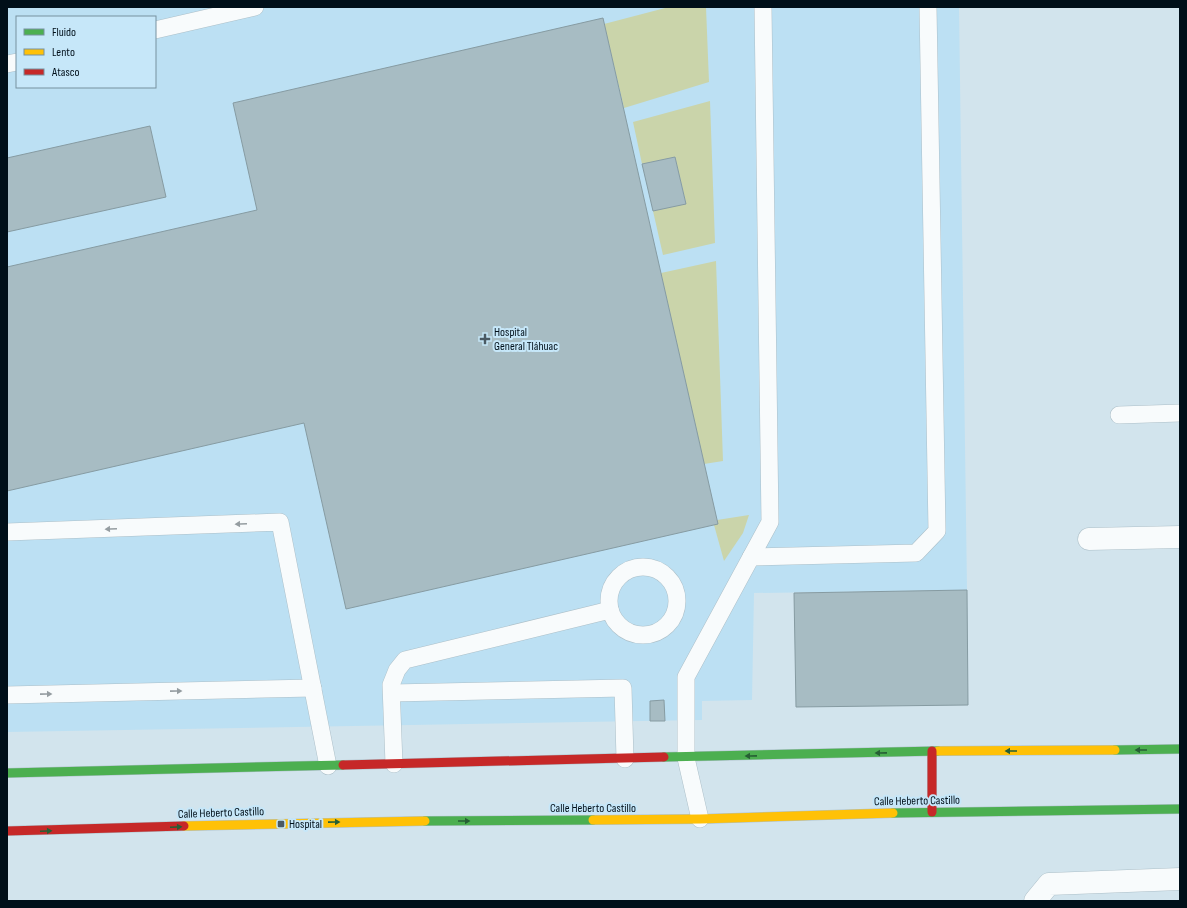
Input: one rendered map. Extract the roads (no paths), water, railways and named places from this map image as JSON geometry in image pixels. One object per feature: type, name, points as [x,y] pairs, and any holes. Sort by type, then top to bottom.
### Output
[{"type":"main road","points":[[7,772],[686,758],[932,751],[1180,749]]},
{"type":"main road","points":[[932,751],[932,812]]},
{"type":"main road","name":"Calle Heberto Castillo","points":[[7,832],[350,822],[700,819],[932,812],[1180,809]]},
{"type":"street","points":[[1089,539],[1180,537]]},
{"type":"street","points":[[1035,901],[1049,884],[1180,879]]},
{"type":"lane","points":[[156,30],[255,7]]},
{"type":"lane","points":[[700,819],[686,758],[686,677],[770,522],[763,7]]},
{"type":"lane","points":[[751,557],[916,553],[937,532],[928,7]]},
{"type":"lane","points":[[1120,415],[1180,414]]},
{"type":"lane","points":[[7,532],[280,522],[328,766]]},
{"type":"lane","points":[[643,566],[654,568],[672,583],[676,593],[677,603],[671,619],[660,630],[650,634],[628,632],[619,626],[610,610],[609,594],[614,583],[621,574],[632,568],[643,566]]},
{"type":"lane","points":[[394,764],[391,685],[397,670],[405,660],[610,610]]},
{"type":"lane","points":[[7,695],[313,688]]},
{"type":"lane","points":[[392,693],[623,688],[625,759]]},
{"type":"place","name":"Hospital General Tláhuac","points":[[485,339]]},
{"type":"place","name":"Hospital","points":[[281,824]]}]
